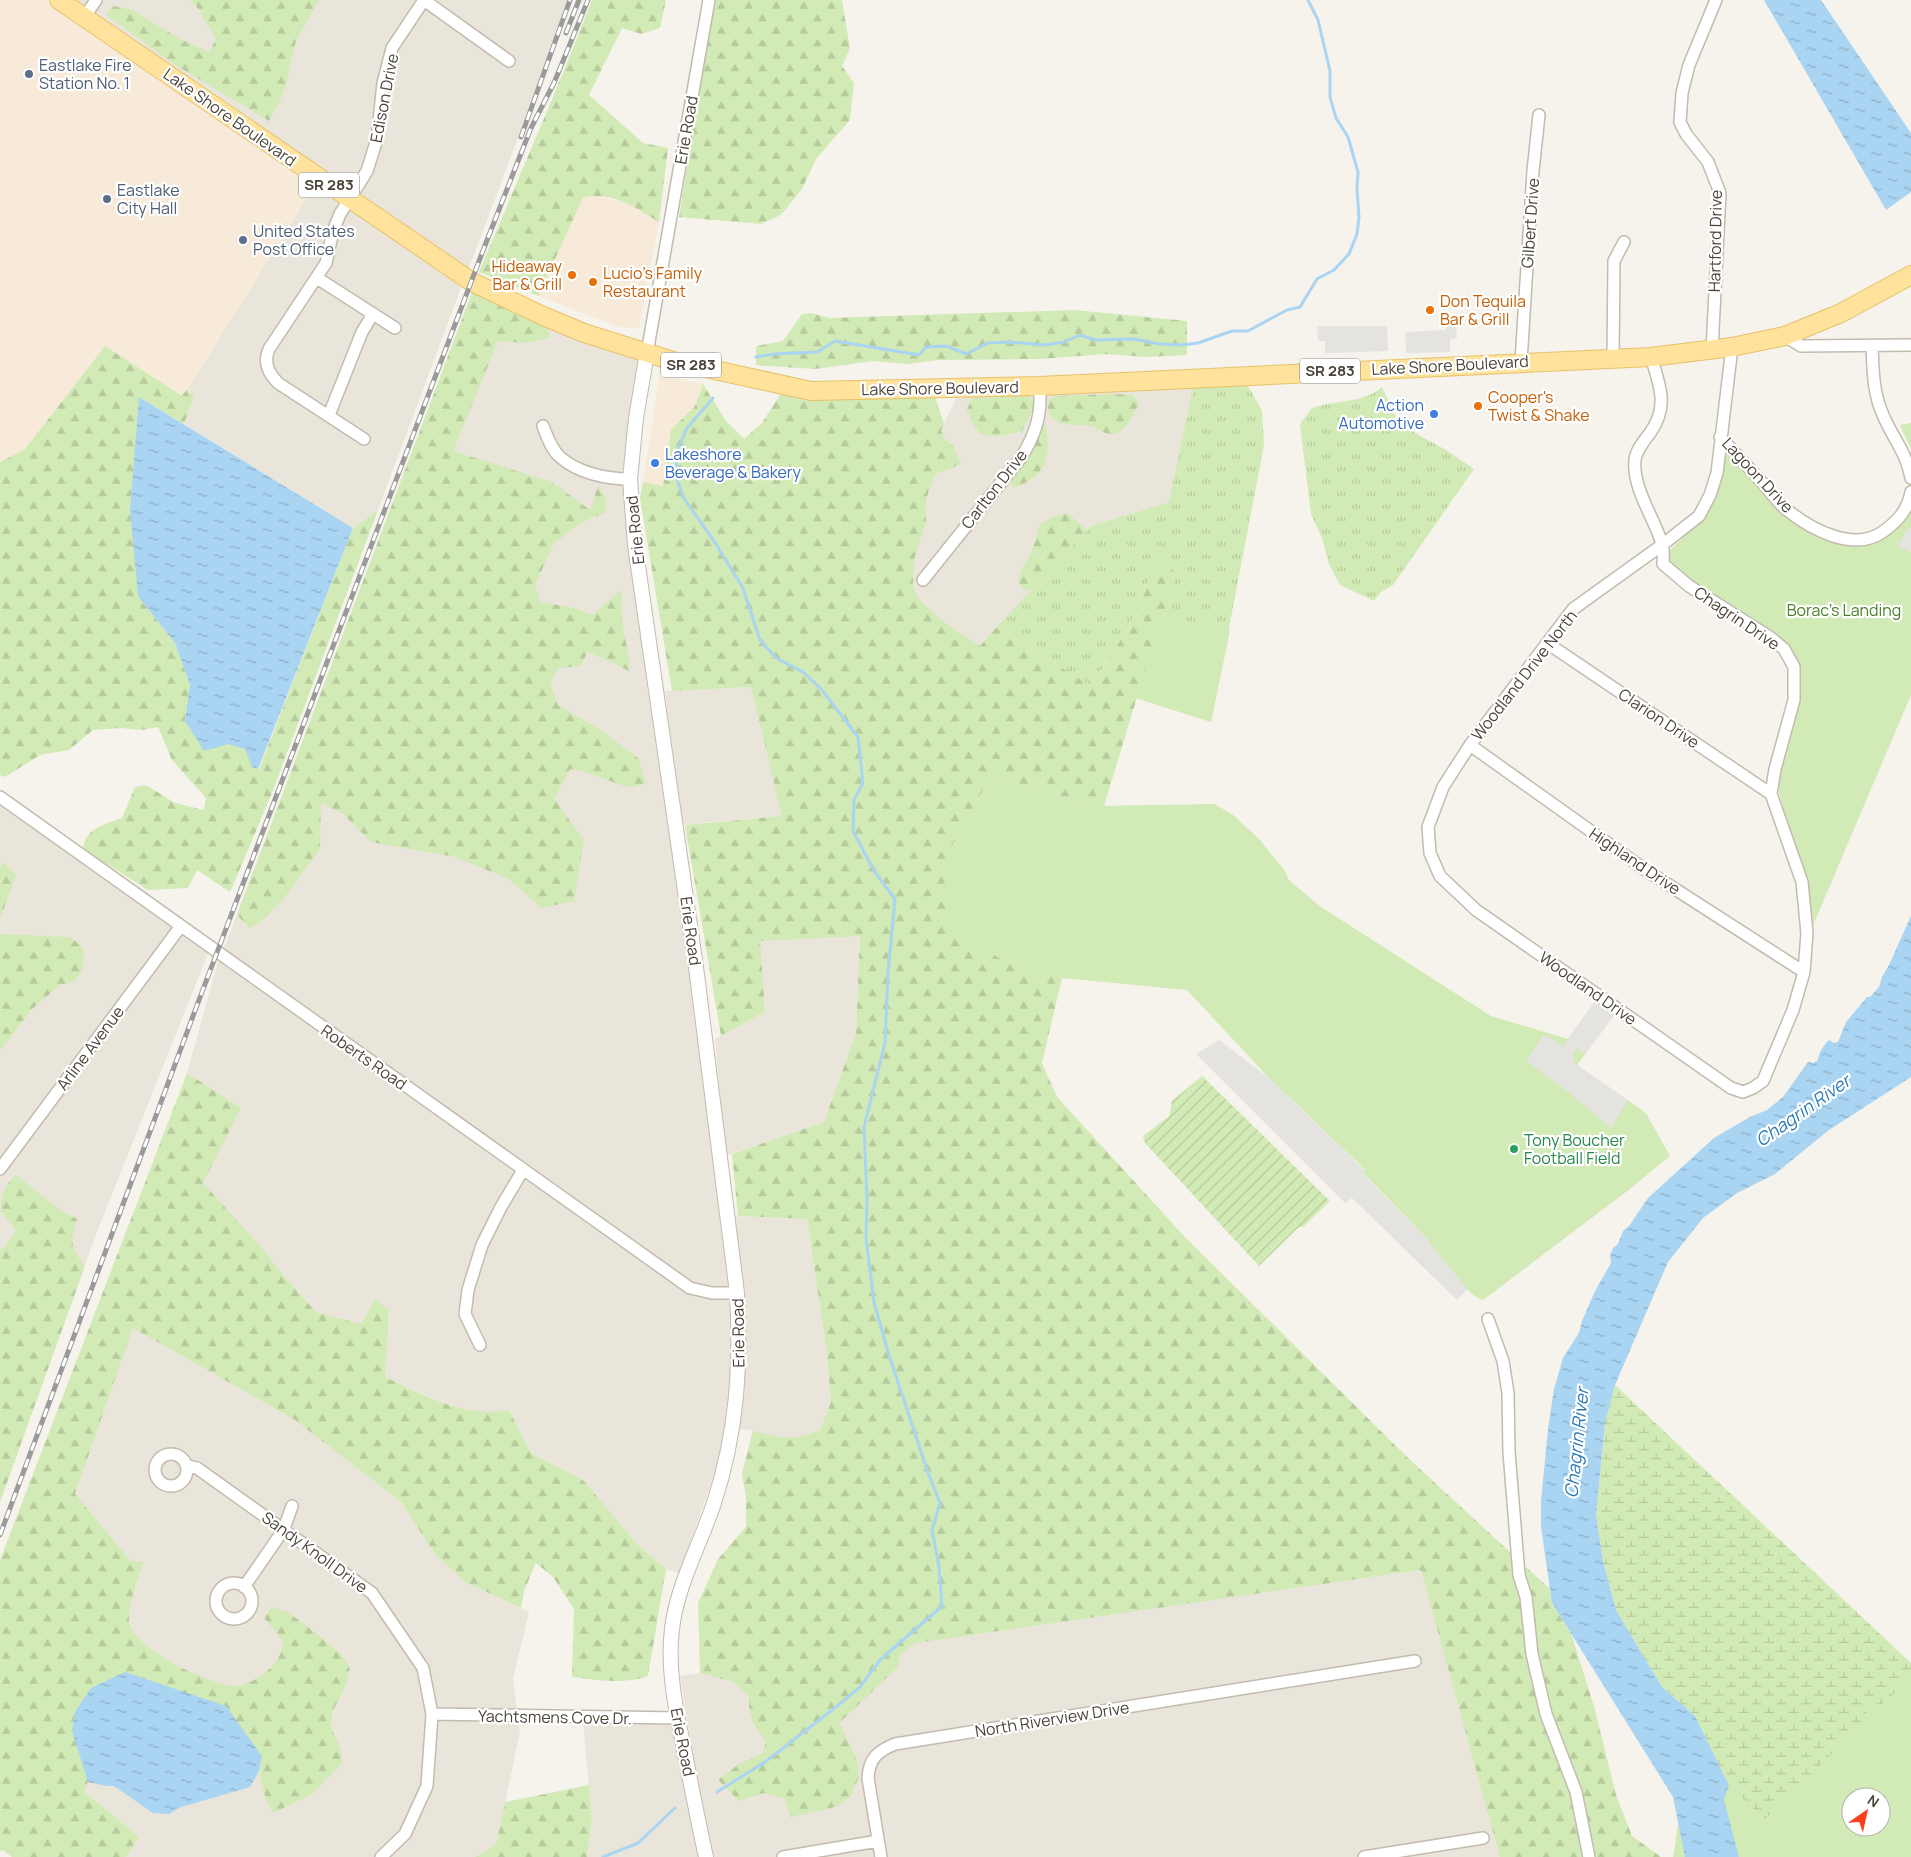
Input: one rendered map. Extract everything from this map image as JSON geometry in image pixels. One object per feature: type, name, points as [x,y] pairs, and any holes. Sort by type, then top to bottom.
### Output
[{"type":"main road","name":"Lake Shore Boulevard","points":[[58,0],[472,282],[584,333],[673,361],[811,391],[1039,386],[1651,357],[1732,347],[1785,336],[1841,312],[1911,275]]},
{"type":"street","points":[[84,18],[96,0]]},
{"type":"street","points":[[424,0],[509,61]]},
{"type":"street","name":"Edison Drive","points":[[329,415],[278,383],[271,376],[265,362],[266,355],[326,263],[333,231],[349,199],[367,171],[377,139],[383,82],[392,48],[424,0]]},
{"type":"street","name":"Erie Road","points":[[706,1857],[670,1673],[672,1628],[683,1583],[713,1504],[729,1452],[738,1384],[740,1338],[738,1294],[696,967],[634,545],[630,479],[636,418],[709,0]]},
{"type":"street","name":"Hartford Drive","points":[[1712,350],[1720,194],[1708,162],[1686,134],[1680,122],[1682,93],[1690,65],[1716,0]]},
{"type":"street","name":"Gilbert Drive","points":[[1521,362],[1533,171],[1540,115]]},
{"type":"street","points":[[1613,358],[1614,261],[1624,242]]},
{"type":"street","points":[[317,278],[395,328]]},
{"type":"street","points":[[364,439],[329,415],[362,332],[373,314]]},
{"type":"street","points":[[1785,336],[1801,346],[1911,345]]},
{"type":"street","points":[[1872,346],[1874,391],[1883,416],[1899,442],[1908,463],[1911,478]]},
{"type":"street","name":"Lagoon Drive","points":[[1732,347],[1720,437],[1786,509],[1826,534],[1848,540],[1865,539],[1880,534],[1896,522],[1908,504],[1911,492]]},
{"type":"street","points":[[1651,357],[1662,405],[1658,421],[1640,447],[1635,460],[1637,479],[1647,510],[1662,545]]},
{"type":"street","name":"Carlton Drive","points":[[923,580],[1020,459],[1031,442],[1038,417],[1039,386]]},
{"type":"street","points":[[543,426],[548,440],[558,456],[575,467],[614,479],[630,479]]},
{"type":"street","name":"Woodland Drive North","points":[[1440,876],[1430,853],[1428,827],[1443,787],[1470,745],[1573,609],[1699,516],[1710,495],[1718,473],[1720,437]]},
{"type":"street","name":"Chagrin Drive","points":[[1662,545],[1663,564],[1689,586],[1771,638],[1784,649],[1794,666],[1794,700],[1775,768],[1771,794]]},
{"type":"street","name":"Clarion Drive","points":[[1547,643],[1771,794]]},
{"type":"street","name":"Highland Drive","points":[[1470,745],[1644,869],[1804,972]]},
{"type":"street","points":[[1771,794],[1802,882],[1807,933],[1804,972]]},
{"type":"street","name":"Roberts Road","points":[[0,797],[690,1288],[712,1293],[738,1294]]},
{"type":"street","name":"Woodland Drive","points":[[1440,876],[1476,910],[1731,1088],[1743,1092],[1764,1081],[1792,1010],[1804,972]]},
{"type":"street","name":"Arline Avenue","points":[[0,1169],[180,926]]},
{"type":"street","points":[[480,1345],[466,1314],[468,1290],[482,1245],[501,1207],[523,1170]]},
{"type":"street","points":[[1488,1319],[1503,1361],[1508,1393],[1509,1452],[1519,1575],[1526,1597],[1532,1654],[1546,1714],[1576,1792],[1589,1857]]},
{"type":"street","name":"Sandy Knoll Drive","points":[[188,1466],[197,1468],[372,1593],[422,1668],[432,1714],[427,1786],[405,1834],[382,1857]]},
{"type":"street","points":[[244,1587],[284,1529],[292,1506]]},
{"type":"street","name":"North Riverview Drive","points":[[881,1857],[868,1778],[869,1767],[874,1757],[882,1749],[895,1744],[1415,1662]]},
{"type":"street","name":"Yachtsmens Cove Dr.","points":[[432,1714],[678,1718]]},
{"type":"street","points":[[1364,1857],[1483,1838]]},
{"type":"street","points":[[783,1857],[878,1841]]},
{"type":"shaded area","points":[[0,0],[46,0],[315,185],[183,397],[105,346],[25,449],[0,462]]},
{"type":"shaded area","points":[[72,0],[570,0],[467,273]]},
{"type":"shaded area","points":[[315,185],[462,285],[378,510],[353,528],[184,424],[194,397],[187,389]]},
{"type":"shaded area","points":[[596,195],[630,204],[659,222],[639,328],[620,327],[538,296],[583,198]]},
{"type":"shaded area","points":[[473,290],[642,357],[625,473],[732,1289],[715,1289],[692,1284],[223,951]]},
{"type":"shaded area","points":[[1446,320],[1456,320],[1457,338],[1450,339],[1450,352],[1406,353],[1405,332],[1446,330]]},
{"type":"shaded area","points":[[1317,326],[1387,326],[1388,351],[1325,353],[1325,341],[1318,341]]},
{"type":"shaded area","points":[[660,374],[703,384],[695,406],[671,431],[663,486],[643,482]]},
{"type":"shaded area","points":[[1193,387],[1169,502],[1091,526],[963,665],[868,576],[958,395]]},
{"type":"shaded area","points":[[1911,527],[1911,552],[1898,546],[1907,530]]},
{"type":"shaded area","points":[[752,687],[782,816],[679,825],[665,691]]},
{"type":"shaded area","points":[[0,802],[209,951],[95,1237],[0,1502]]},
{"type":"shaded area","points":[[860,935],[856,1033],[824,1122],[725,1156],[715,1039],[765,1012],[759,941]]},
{"type":"shaded area","points":[[219,958],[688,1289],[735,1297],[737,1344],[728,1419],[720,1459],[679,1573],[666,1569],[638,1545],[583,1480],[531,1453],[509,1410],[496,1413],[466,1411],[445,1404],[385,1377],[389,1310],[375,1299],[361,1324],[316,1312],[283,1275],[264,1250],[203,1183],[241,1108],[187,1073]]},
{"type":"shaded area","points":[[1596,1000],[1615,1014],[1585,1054],[1577,1048],[1573,1054],[1575,1064],[1628,1100],[1611,1128],[1566,1090],[1526,1061],[1544,1034],[1563,1046]]},
{"type":"shaded area","points":[[1219,1040],[1269,1078],[1364,1170],[1363,1174],[1424,1236],[1467,1289],[1457,1300],[1352,1198],[1345,1203],[1196,1054]]},
{"type":"shaded area","points":[[731,1216],[807,1219],[826,1346],[831,1402],[820,1431],[807,1436],[771,1437],[753,1430],[739,1429],[744,1381],[742,1292]]},
{"type":"shaded area","points":[[133,1328],[295,1420],[401,1502],[435,1554],[465,1582],[529,1612],[513,1679],[520,1733],[493,1857],[126,1857],[139,1837],[42,1755],[131,1561],[75,1494]]},
{"type":"shaded area","points":[[1422,1570],[1500,1857],[710,1857],[680,1676]]},
{"type":"shaded area","points":[[583,1723],[673,1723],[703,1857],[587,1857],[592,1819]]},
{"type":"green space","points":[[190,0],[319,0],[296,41],[280,101],[269,121],[177,66],[107,16],[113,6],[132,10],[180,39],[209,52],[216,39],[197,7]]},
{"type":"green space","points":[[592,0],[666,0],[660,28],[641,34],[622,28],[589,95],[643,143],[668,148],[659,222],[632,206],[613,198],[593,196],[583,198],[538,296],[479,272]]},
{"type":"green space","points":[[714,0],[842,0],[850,48],[842,66],[854,83],[850,120],[816,159],[802,189],[781,215],[761,224],[679,217]]},
{"type":"green space","points":[[473,290],[544,323],[551,337],[529,343],[498,341],[453,451],[552,482],[590,510],[598,486],[606,497],[606,512],[584,521],[554,543],[535,585],[540,602],[575,608],[592,615],[621,590],[622,623],[629,657],[629,671],[588,652],[580,666],[559,668],[550,682],[558,705],[599,729],[638,758],[646,783],[630,788],[582,771],[570,769],[554,799],[584,840],[574,901],[541,908],[509,879],[455,857],[371,842],[343,814],[321,803],[320,849],[282,901],[259,923],[250,928],[237,915]]},
{"type":"green space","points":[[1074,310],[1187,321],[1187,355],[1147,357],[1105,354],[1041,359],[939,360],[907,364],[873,361],[815,369],[756,365],[756,346],[783,341],[802,314],[811,313],[829,318]]},
{"type":"green space","points":[[105,346],[182,396],[187,389],[194,397],[184,424],[139,397],[138,596],[175,643],[190,685],[185,721],[228,744],[246,749],[252,767],[259,769],[353,528],[378,510],[272,793],[230,892],[197,870],[188,888],[148,890],[83,849],[88,836],[97,828],[122,818],[135,787],[146,785],[175,803],[204,810],[206,798],[172,760],[158,727],[141,730],[121,728],[93,730],[69,750],[40,755],[5,777],[0,775],[0,462],[25,449]]},
{"type":"green space","points":[[703,384],[726,421],[744,439],[762,423],[780,395],[861,398],[910,394],[935,397],[944,424],[941,430],[944,438],[953,446],[961,464],[935,474],[926,499],[926,522],[914,560],[913,584],[917,597],[941,620],[980,646],[997,627],[1091,686],[1129,627],[1145,587],[1161,558],[1176,573],[1166,616],[1162,615],[1104,806],[1095,806],[991,776],[942,864],[1045,973],[1062,978],[1042,1063],[1057,1097],[1184,1236],[1407,1457],[1550,1589],[1552,1603],[1572,1636],[1595,1710],[1616,1795],[1632,1836],[1661,1857],[1500,1857],[1421,1570],[915,1643],[901,1654],[897,1668],[839,1723],[857,1760],[859,1777],[851,1795],[839,1806],[791,1817],[785,1799],[764,1793],[739,1801],[718,1780],[739,1764],[763,1753],[766,1741],[753,1721],[749,1697],[734,1682],[700,1673],[698,1603],[718,1559],[746,1527],[746,1497],[742,1474],[753,1430],[786,1438],[811,1434],[820,1430],[831,1402],[826,1346],[807,1219],[738,1216],[732,1154],[824,1122],[856,1033],[860,936],[760,941],[765,1012],[721,1036],[685,825],[782,816],[751,687],[672,691],[640,498],[643,482],[663,486],[671,430],[695,406]]},
{"type":"green space","points":[[1224,384],[1248,386],[1262,411],[1264,445],[1211,722],[1136,698],[1166,615],[1176,573],[1161,559],[1145,587],[1129,627],[1091,686],[997,627],[1091,526],[1169,502],[1193,387]]},
{"type":"green space","points":[[1382,387],[1399,424],[1446,450],[1474,469],[1393,585],[1381,592],[1374,601],[1340,585],[1329,564],[1322,538],[1311,514],[1300,424],[1312,408],[1358,399],[1374,393]]},
{"type":"green space","points":[[1133,395],[1139,404],[1126,427],[1114,434],[1090,426],[1060,423],[1050,416],[1048,409],[1048,400],[1056,396]]},
{"type":"green space","points":[[1029,396],[1035,404],[1022,431],[1011,434],[996,436],[980,434],[972,422],[967,409],[972,398]]},
{"type":"green space","points":[[1040,421],[1045,423],[1047,435],[1048,446],[1044,464],[1033,478],[1013,488],[1011,480],[1015,466],[1020,458],[1032,449],[1037,442]]},
{"type":"green space","points":[[1911,423],[1911,449],[1900,425]]},
{"type":"green space","name":"Borac's Landing","points":[[1727,455],[1734,456],[1796,522],[1869,541],[1886,537],[1903,523],[1911,508],[1911,695],[1812,928],[1779,793],[1780,767],[1800,686],[1798,666],[1793,652],[1778,638],[1684,575],[1670,563],[1668,552],[1705,516],[1723,459]]},
{"type":"green space","points":[[1067,513],[1087,530],[1032,590],[1024,590],[1018,581],[1021,571],[1032,551],[1040,524],[1055,516]]},
{"type":"green space","points":[[1162,615],[1230,631],[1211,722],[1136,698]]},
{"type":"green space","points":[[991,776],[1095,806],[1214,804],[1232,814],[1260,840],[1285,871],[1289,880],[1318,905],[1491,1016],[1568,1039],[1596,1000],[1615,1014],[1577,1065],[1646,1113],[1670,1156],[1626,1192],[1483,1300],[1475,1296],[1459,1281],[1423,1235],[1363,1173],[1364,1169],[1269,1078],[1187,990],[1062,978],[1049,974],[1036,980],[952,930],[942,864]]},
{"type":"green space","points":[[4,862],[16,875],[0,919],[0,867]]},
{"type":"green space","points":[[0,934],[69,937],[84,950],[83,968],[75,981],[60,985],[31,1010],[0,1051]]},
{"type":"green space","points":[[187,1073],[241,1108],[203,1183],[264,1250],[283,1275],[316,1312],[361,1324],[375,1299],[389,1310],[385,1377],[445,1404],[476,1411],[509,1410],[531,1453],[583,1480],[638,1545],[666,1569],[648,1676],[620,1681],[572,1677],[574,1609],[553,1577],[536,1563],[524,1591],[521,1608],[465,1582],[435,1554],[401,1502],[295,1420],[133,1328],[75,1494],[131,1561],[144,1562],[130,1607],[129,1621],[133,1632],[143,1643],[174,1664],[209,1680],[236,1686],[243,1685],[260,1676],[275,1663],[282,1647],[281,1639],[264,1618],[271,1607],[288,1612],[342,1655],[350,1669],[346,1685],[332,1712],[331,1727],[340,1747],[342,1763],[312,1794],[273,1813],[262,1785],[260,1771],[262,1756],[82,1760],[88,1782],[84,1791],[139,1837],[126,1857],[12,1857],[0,1850],[0,1560]]},
{"type":"green space","points":[[1202,1076],[1330,1201],[1303,1227],[1299,1227],[1259,1266],[1145,1143],[1143,1136],[1169,1116],[1172,1101]]},
{"type":"green space","points":[[16,1175],[60,1210],[77,1219],[73,1234],[73,1244],[76,1254],[85,1266],[0,1502],[0,1252],[16,1231],[2,1213],[1,1205],[4,1190]]},
{"type":"green space","points":[[1615,1385],[1911,1663],[1911,1857],[1764,1820],[1729,1785],[1695,1716],[1662,1687],[1616,1610],[1603,1561],[1596,1515],[1605,1423]]},
{"type":"green space","points":[[1911,1677],[1911,1857],[1673,1857],[1691,1745],[1764,1820],[1867,1719],[1865,1696],[1880,1707]]},
{"type":"green space","points":[[589,1785],[592,1819],[587,1857],[476,1857],[496,1844],[505,1802]]},
{"type":"water","points":[[1764,0],[1821,0],[1911,133],[1911,192],[1886,210]]},
{"type":"water","points":[[139,397],[353,528],[258,769],[252,767],[245,749],[228,744],[204,751],[185,721],[190,685],[175,643],[138,596],[130,510]]},
{"type":"water","name":"Chagrin River","points":[[1911,916],[1911,1077],[1829,1130],[1775,1174],[1737,1193],[1703,1218],[1668,1262],[1615,1385],[1605,1423],[1596,1515],[1603,1561],[1616,1610],[1662,1687],[1695,1716],[1729,1785],[1724,1800],[1739,1857],[1685,1857],[1673,1797],[1552,1603],[1541,1527],[1541,1501],[1554,1389],[1563,1358],[1579,1333],[1595,1291],[1611,1263],[1610,1255],[1613,1248],[1618,1244],[1623,1231],[1629,1226],[1648,1198],[1714,1138],[1750,1117],[1767,1110],[1783,1097],[1808,1062],[1813,1063],[1818,1060],[1820,1052],[1827,1041],[1838,1042],[1846,1022],[1867,997],[1870,997],[1879,987]]},
{"type":"water","points":[[125,1672],[226,1706],[262,1756],[259,1771],[250,1787],[181,1807],[169,1814],[153,1813],[114,1786],[88,1782],[72,1731],[75,1712],[91,1688]]},
{"type":"waterway","points":[[756,357],[817,352],[835,341],[919,355],[926,347],[946,346],[966,354],[988,343],[1010,342],[1045,345],[1064,342],[1080,335],[1095,340],[1134,339],[1159,344],[1182,345],[1198,343],[1232,331],[1248,331],[1287,310],[1300,307],[1317,279],[1334,270],[1349,254],[1357,234],[1359,218],[1358,172],[1348,137],[1336,118],[1330,97],[1330,71],[1318,20],[1308,0]]},
{"type":"waterway","points":[[713,398],[687,428],[677,451],[676,476],[683,497],[714,541],[743,588],[760,640],[776,658],[803,672],[822,690],[858,737],[863,783],[854,800],[853,831],[874,871],[895,899],[888,973],[885,1043],[864,1127],[867,1199],[866,1239],[874,1302],[888,1352],[927,1470],[940,1503],[932,1530],[939,1567],[942,1606],[880,1660],[860,1687],[836,1707],[765,1762],[717,1792]]},
{"type":"waterway","points":[[603,1857],[638,1843],[675,1808]]},
{"type":"railway","points":[[521,137],[570,0]]},
{"type":"railway","points":[[566,33],[579,0]]},
{"type":"railway","points":[[0,1535],[199,1000],[484,248],[531,128],[554,83],[588,0]]},
{"type":"place","name":"Eastlake Fire Station No. 1","points":[[29,74]]},
{"type":"place","name":"Eastlake City Hall","points":[[107,199]]},
{"type":"place","name":"United States Post Office","points":[[243,240]]},
{"type":"place","name":"Hideaway Bar & Grill","points":[[572,275]]},
{"type":"place","name":"Lucio's Family Restaurant","points":[[593,282]]},
{"type":"place","name":"Don Tequila Bar & Grill","points":[[1430,310]]},
{"type":"place","name":"Cooper's Twist & Shake","points":[[1478,406]]},
{"type":"place","name":"Action Automotive","points":[[1434,414]]},
{"type":"place","name":"Lakeshore Beverage & Bakery","points":[[655,463]]},
{"type":"place","name":"Tony Boucher Football Field","points":[[1514,1149]]}]
